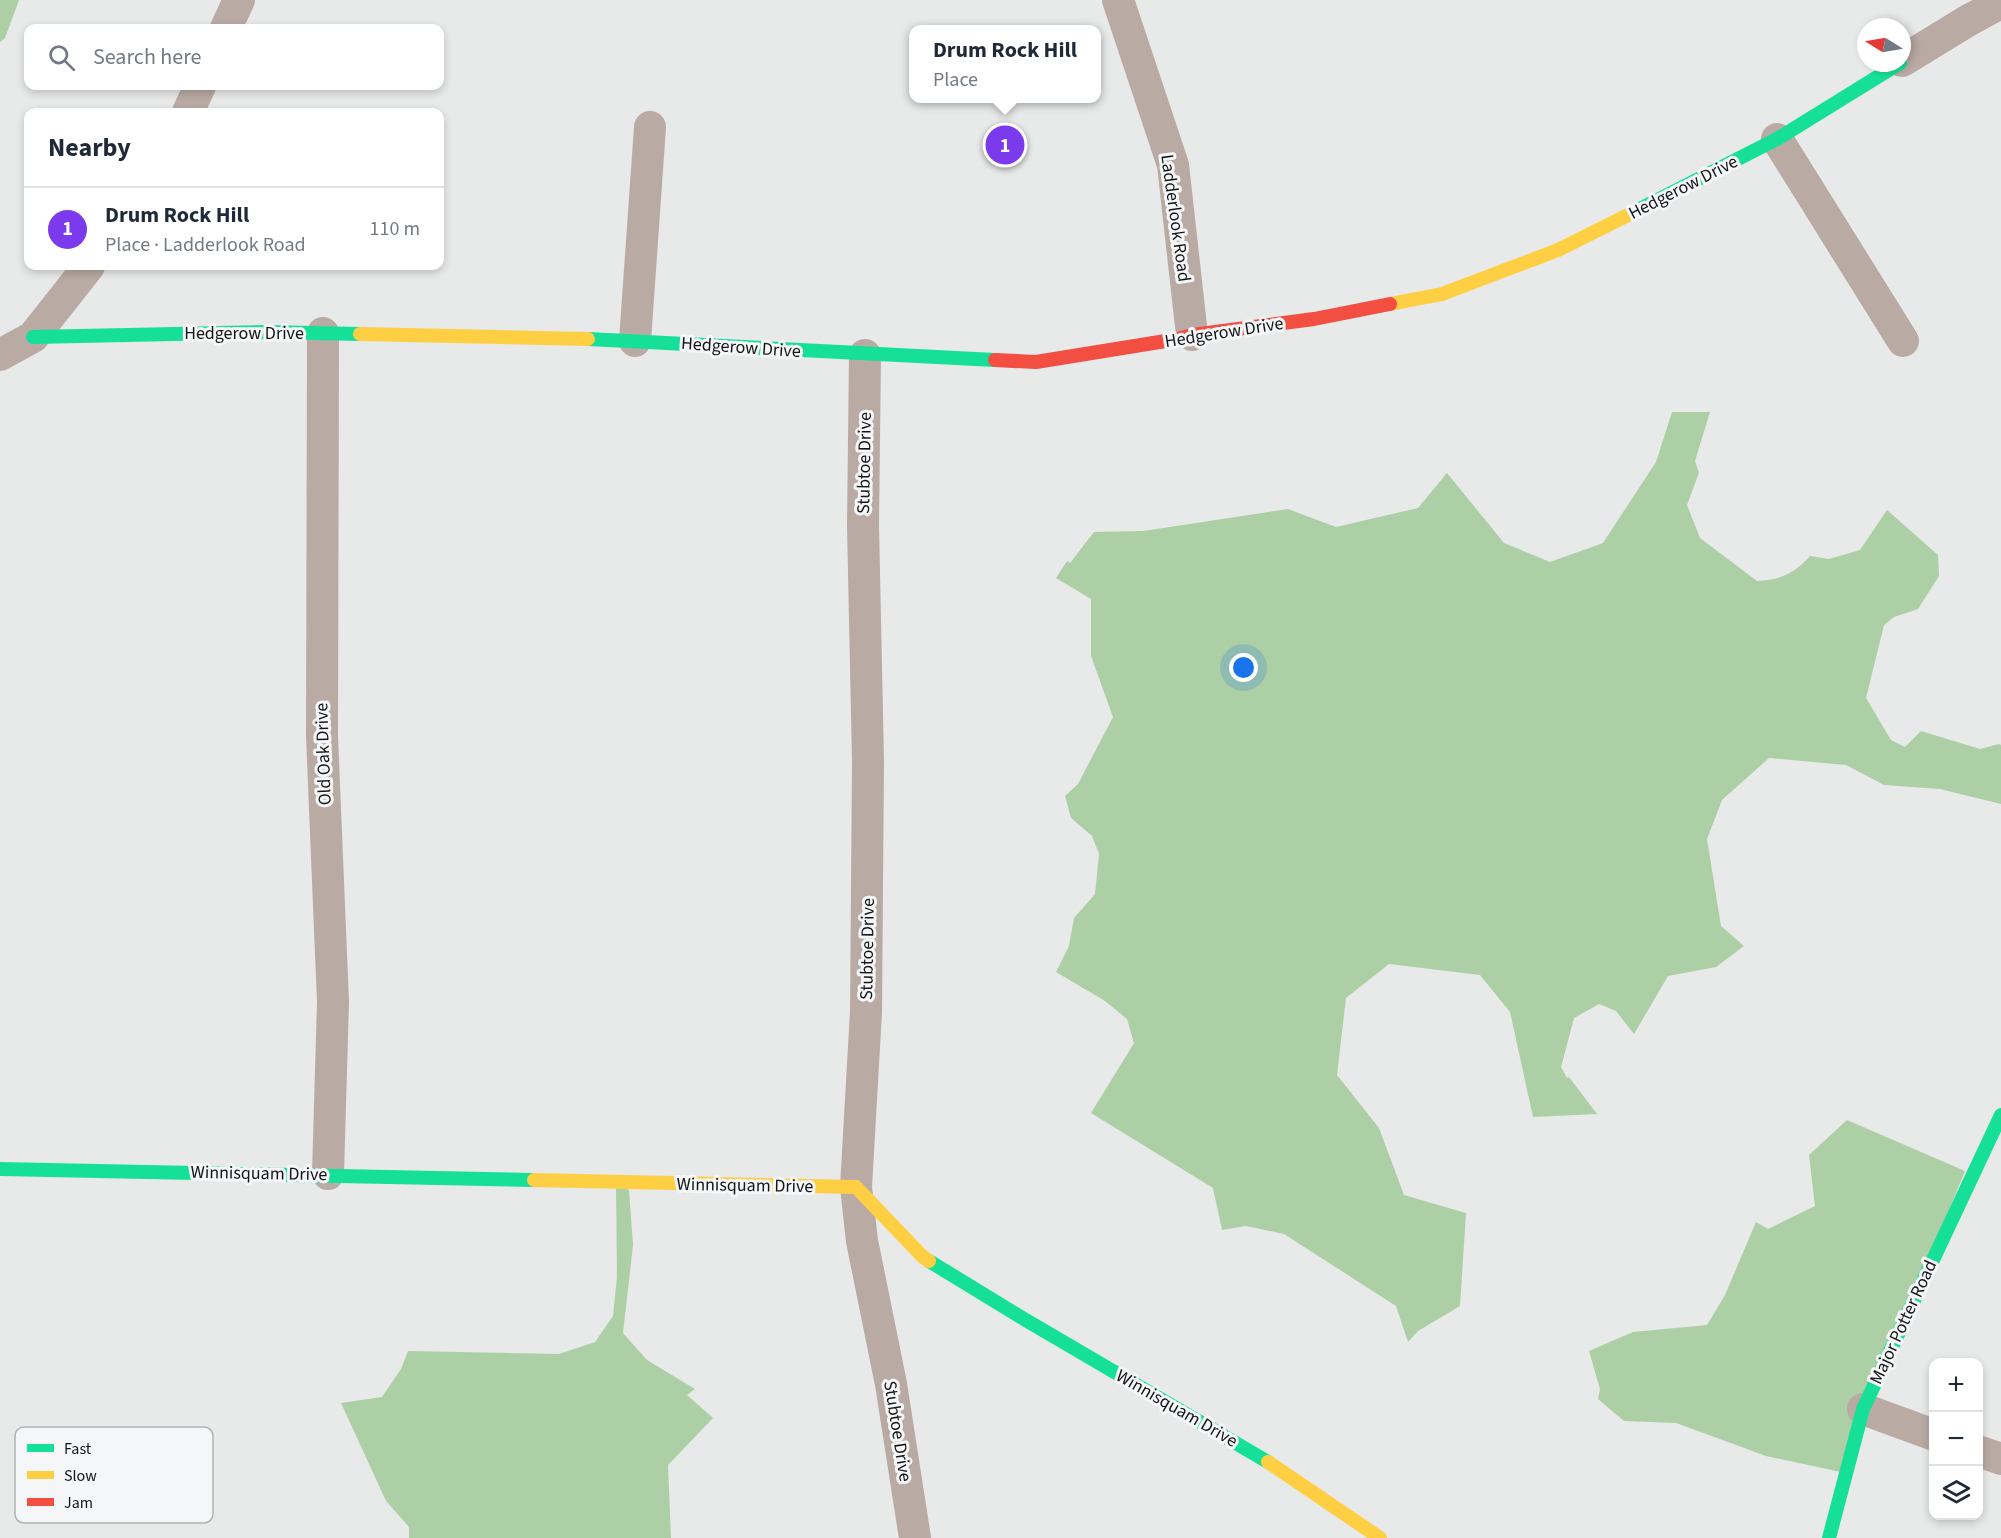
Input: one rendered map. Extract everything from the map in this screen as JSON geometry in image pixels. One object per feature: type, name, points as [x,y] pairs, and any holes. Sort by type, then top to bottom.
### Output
[{"type":"street","points":[[228,24],[239,0]]},
{"type":"street","name":"Ladderlook Road","points":[[1118,0],[1173,165],[1191,336]]},
{"type":"street","name":"Hedgerow Drive","points":[[1911,56],[2001,3]]},
{"type":"street","name":"Hedgerow Drive","points":[[33,337],[266,332],[635,340],[865,355],[1036,362],[1191,336],[1314,319],[1442,294],[1558,250],[1778,139],[1885,72]]},
{"type":"street","points":[[190,108],[198,90]]},
{"type":"street","points":[[635,340],[650,127]]},
{"type":"street","points":[[1778,139],[1903,341]]},
{"type":"street","points":[[0,355],[33,337],[86,270]]},
{"type":"street","name":"Old Oak Drive","points":[[323,333],[322,736],[333,1002],[328,1174]]},
{"type":"street","name":"Stubtoe Drive","points":[[865,355],[863,525],[868,762],[866,976],[856,1187],[862,1241],[891,1384],[915,1538]]},
{"type":"street","name":"Major Potter Road","points":[[1829,1538],[1863,1409],[2001,1114]]},
{"type":"street","name":"Winnisquam Drive","points":[[0,1169],[328,1174],[421,1179],[856,1187],[922,1256],[1024,1319],[1265,1460],[1380,1538]]},
{"type":"street","points":[[1863,1409],[1929,1433]]},
{"type":"street","points":[[1983,1453],[2001,1459]]},
{"type":"green space","points":[[0,0],[19,0],[5,38],[0,42]]},
{"type":"green space","points":[[1672,412],[1710,412],[1695,461],[1699,473],[1687,505],[1700,538],[1757,581],[1787,574],[1799,567],[1810,556],[1829,559],[1860,550],[1887,510],[1938,555],[1939,576],[1918,609],[1894,617],[1884,625],[1866,698],[1891,740],[1905,747],[1921,731],[1980,749],[2001,745],[2001,804],[1940,789],[1884,785],[1846,765],[1769,758],[1722,800],[1707,839],[1721,926],[1744,946],[1716,967],[1668,976],[1634,1034],[1616,1011],[1599,1004],[1574,1018],[1561,1067],[1567,1078],[1569,1077],[1597,1114],[1533,1117],[1510,1012],[1480,975],[1389,964],[1346,998],[1337,1075],[1379,1128],[1404,1195],[1466,1213],[1460,1306],[1418,1331],[1408,1342],[1396,1306],[1284,1234],[1246,1226],[1222,1230],[1213,1188],[1091,1113],[1134,1043],[1127,1019],[1105,1001],[1056,972],[1069,946],[1074,918],[1095,894],[1099,854],[1092,836],[1071,818],[1065,796],[1078,784],[1113,717],[1091,656],[1091,599],[1056,578],[1067,561],[1070,563],[1094,532],[1143,531],[1288,509],[1336,527],[1418,508],[1447,473],[1504,543],[1550,562],[1603,543],[1656,462]]},
{"type":"green space","points":[[1847,1120],[1965,1171],[1841,1472],[1766,1456],[1676,1423],[1624,1421],[1598,1399],[1600,1389],[1589,1351],[1633,1332],[1707,1325],[1725,1295],[1756,1222],[1768,1229],[1815,1206],[1809,1155]]},
{"type":"green space","points":[[616,1186],[629,1190],[633,1245],[623,1333],[647,1360],[695,1389],[687,1395],[713,1418],[668,1465],[671,1538],[409,1538],[409,1527],[386,1501],[341,1403],[382,1397],[401,1369],[408,1351],[559,1354],[595,1342],[613,1316],[617,1277]]},
{"type":"traffic: fast","points":[[1632,213],[1777,139],[1885,72]]},
{"type":"traffic: fast","points":[[33,337],[266,332],[360,334]]},
{"type":"traffic: fast","points":[[588,339],[995,360]]},
{"type":"traffic: fast","points":[[1829,1538],[1863,1409],[2001,1115]]},
{"type":"traffic: fast","points":[[0,1169],[534,1180]]},
{"type":"traffic: fast","points":[[929,1261],[1268,1462]]},
{"type":"traffic: slow","points":[[1390,304],[1442,294],[1558,250],[1632,213]]},
{"type":"traffic: slow","points":[[360,334],[588,339]]},
{"type":"traffic: slow","points":[[534,1180],[856,1187],[929,1261]]},
{"type":"traffic: slow","points":[[1268,1462],[1380,1538]]},
{"type":"traffic: jam","points":[[995,360],[1036,362],[1192,335],[1314,319],[1390,304]]},
{"type":"place","name":"Drum Rock Hill","points":[[1005,145]]}]
